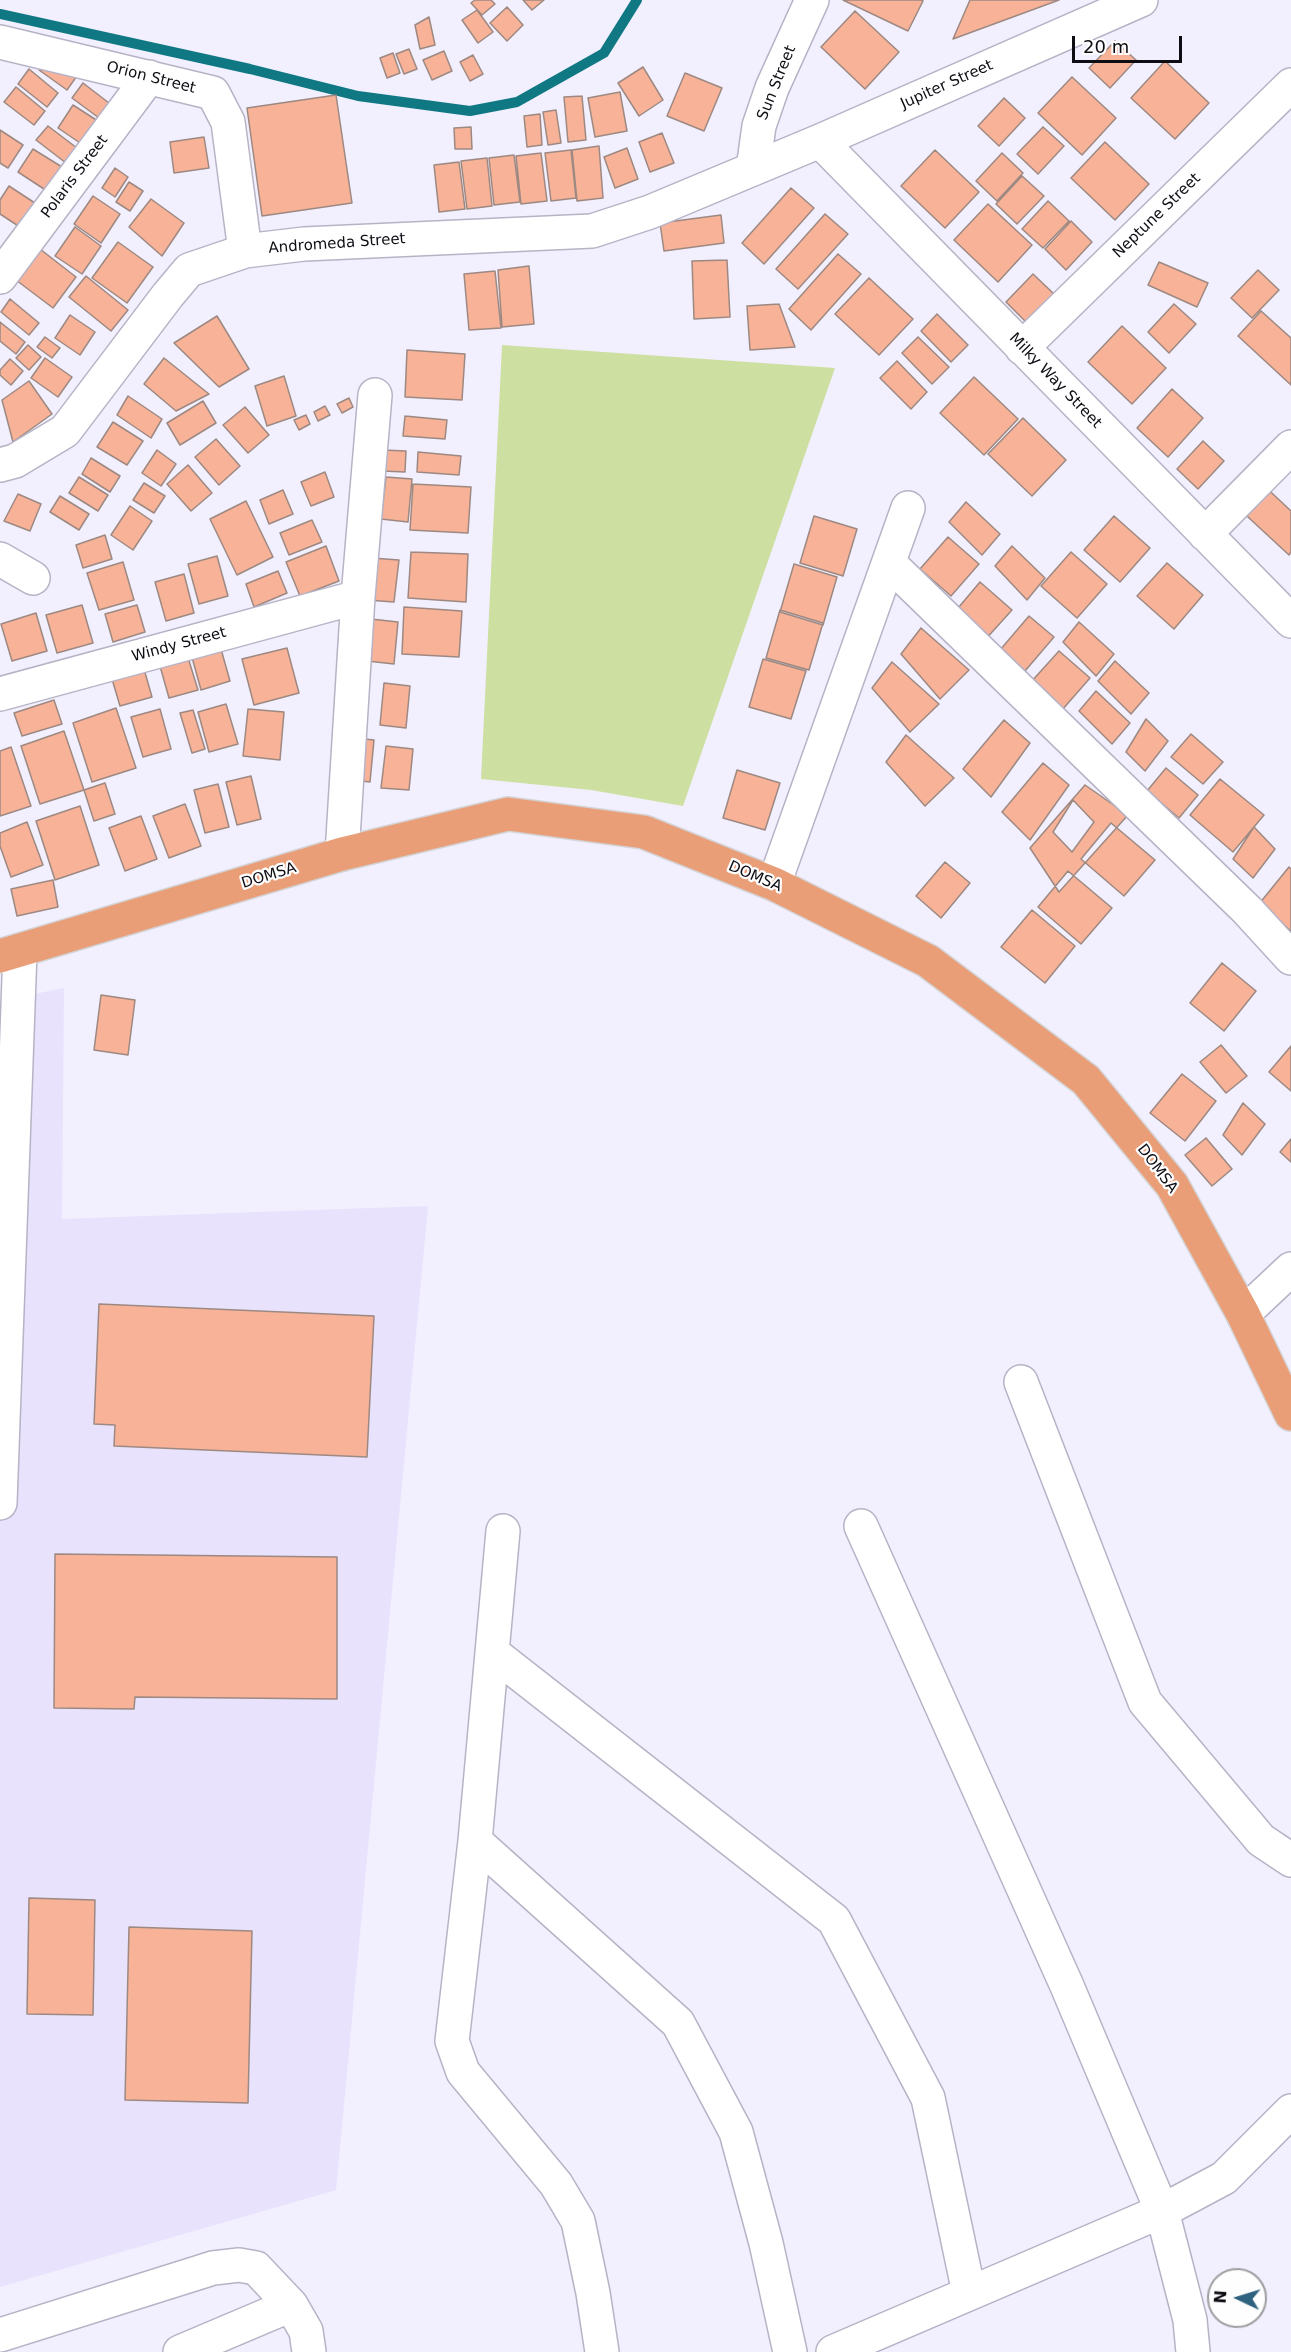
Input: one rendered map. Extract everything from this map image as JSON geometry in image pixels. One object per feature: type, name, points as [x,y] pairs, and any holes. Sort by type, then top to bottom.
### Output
[{"type":"main road","name":"DOMSA","points":[[10,953],[342,854],[508,814],[644,832],[774,884],[927,961],[1086,1080],[1172,1185],[1243,1314],[1291,1414]]},
{"type":"street","name":"Sun Street","points":[[753,169],[759,126],[812,0]]},
{"type":"street","name":"Jupiter Street","points":[[753,169],[1126,4]]},
{"type":"street","name":"Orion Street","points":[[6,52],[149,76],[213,93],[228,122],[245,251]]},
{"type":"street","name":"Polaris Street","points":[[0,277],[149,76]]},
{"type":"street","name":"Neptune Street","points":[[1022,348],[1291,85]]},
{"type":"street","name":"Milky Way Street","points":[[820,141],[1291,621]]},
{"type":"street","name":"Andromeda Street","points":[[0,465],[15,461],[65,431],[189,270],[245,251],[304,243],[592,231],[650,212],[753,169]]},
{"type":"street","points":[[342,854],[358,597],[375,395]]},
{"type":"street","points":[[1205,534],[1291,447]]},
{"type":"street","points":[[774,884],[908,508]]},
{"type":"street","points":[[0,560],[33,578]]},
{"type":"street","points":[[889,563],[1247,910],[1291,958]]},
{"type":"street","name":"Windy Street","points":[[0,694],[358,597]]},
{"type":"street","points":[[0,1503],[10,953]]},
{"type":"street","points":[[1243,1314],[1291,1269]]},
{"type":"street","points":[[1021,1382],[1145,1702],[1261,1840],[1291,1860]]},
{"type":"street","points":[[861,1526],[1067,1986],[1162,2211],[1190,2320],[1193,2352]]},
{"type":"street","points":[[503,1531],[476,1841],[452,2041],[463,2072],[556,2184],[578,2221],[602,2352]]},
{"type":"street","points":[[493,1653],[834,1920],[928,2098],[969,2293]]},
{"type":"street","points":[[476,1841],[678,2023],[736,2133],[766,2243],[790,2352]]},
{"type":"street","points":[[833,2352],[1162,2211],[1224,2178],[1291,2111]]},
{"type":"street","points":[[0,2335],[213,2268],[239,2265],[256,2268],[291,2306],[306,2331],[309,2352]]},
{"type":"street","points":[[180,2352],[291,2306]]},
{"type":"shaded area","points":[[64,988],[62,1219],[428,1206],[336,2190],[0,2287],[0,1001]]},
{"type":"green space","points":[[502,345],[835,368],[683,806],[591,790],[481,779]]},
{"type":"building","points":[[475,0],[491,0],[495,4],[482,15],[471,3]]},
{"type":"building","points":[[523,0],[544,0],[532,10]]},
{"type":"building","points":[[843,0],[921,0],[923,1],[908,31]]},
{"type":"building","points":[[970,0],[1059,0],[953,39]]},
{"type":"building","points":[[507,7],[523,25],[507,41],[490,23]]},
{"type":"building","points":[[477,10],[493,32],[478,43],[462,20]]},
{"type":"building","points":[[855,11],[899,52],[865,89],[821,47]]},
{"type":"building","points":[[429,17],[435,45],[420,49],[415,25]]},
{"type":"building","points":[[1115,41],[1136,60],[1110,88],[1089,68]]},
{"type":"building","points":[[409,49],[417,69],[404,74],[396,54]]},
{"type":"building","points":[[444,51],[452,71],[432,80],[423,60]]},
{"type":"building","points":[[393,53],[400,73],[387,78],[380,58]]},
{"type":"building","points":[[473,55],[483,74],[470,81],[460,62]]},
{"type":"building","points":[[1165,61],[1209,103],[1175,139],[1131,98]]},
{"type":"building","points":[[58,67],[79,73],[67,90],[39,70]]},
{"type":"building","points":[[643,67],[663,100],[639,116],[618,83]]},
{"type":"building","points":[[29,69],[58,93],[47,107],[18,84]]},
{"type":"building","points":[[685,73],[722,88],[704,131],[667,116]]},
{"type":"building","points":[[1072,77],[1116,118],[1082,155],[1038,113]]},
{"type":"building","points":[[83,83],[109,103],[99,118],[72,98]]},
{"type":"building","points":[[16,87],[45,111],[34,125],[4,102]]},
{"type":"building","points":[[620,92],[627,131],[595,137],[588,98]]},
{"type":"building","points":[[336,95],[352,203],[262,216],[247,108]]},
{"type":"building","points":[[582,96],[586,140],[568,142],[564,97]]},
{"type":"building","points":[[1004,98],[1025,118],[999,146],[978,126]]},
{"type":"building","points":[[73,105],[101,123],[86,147],[58,128]]},
{"type":"building","points":[[556,110],[561,143],[548,145],[543,112]]},
{"type":"building","points":[[540,114],[542,145],[527,147],[524,116]]},
{"type":"building","points":[[48,126],[77,148],[66,163],[36,140]]},
{"type":"building","points":[[471,127],[472,149],[455,149],[454,128]]},
{"type":"building","points":[[1043,127],[1064,146],[1038,174],[1017,154]]},
{"type":"building","points":[[0,130],[23,145],[8,168],[0,163]]},
{"type":"building","points":[[662,133],[674,163],[650,172],[639,142]]},
{"type":"building","points":[[204,137],[209,168],[174,173],[170,142]]},
{"type":"building","points":[[1105,142],[1149,184],[1115,220],[1071,178]]},
{"type":"building","points":[[599,146],[603,198],[577,201],[572,150]]},
{"type":"building","points":[[627,148],[638,179],[615,188],[604,157]]},
{"type":"building","points":[[33,149],[62,167],[47,191],[18,172]]},
{"type":"building","points":[[571,150],[576,198],[551,201],[545,153]]},
{"type":"building","points":[[935,150],[979,192],[945,228],[901,186]]},
{"type":"building","points":[[541,153],[547,201],[521,204],[516,156]]},
{"type":"building","points":[[1002,153],[1023,173],[997,201],[976,181]]},
{"type":"building","points":[[514,155],[520,202],[494,205],[489,158]]},
{"type":"building","points":[[487,158],[492,206],[467,209],[461,161]]},
{"type":"building","points":[[459,162],[465,209],[439,212],[434,165]]},
{"type":"building","points":[[115,168],[128,177],[115,197],[102,188]]},
{"type":"building","points":[[1022,176],[1044,196],[1017,224],[996,204]]},
{"type":"building","points":[[129,182],[143,191],[130,211],[116,202]]},
{"type":"building","points":[[9,186],[38,205],[23,229],[0,214],[0,200]]},
{"type":"building","points":[[791,188],[814,208],[764,264],[742,243]]},
{"type":"building","points":[[93,196],[120,214],[101,243],[74,224]]},
{"type":"building","points":[[151,199],[184,223],[162,256],[129,227]]},
{"type":"building","points":[[1048,201],[1069,221],[1043,248],[1022,229]]},
{"type":"building","points":[[988,204],[1032,245],[998,282],[954,240]]},
{"type":"building","points":[[825,214],[848,234],[798,289],[776,269]]},
{"type":"building","points":[[721,215],[724,243],[664,251],[660,223]]},
{"type":"building","points":[[1071,221],[1092,242],[1066,270],[1045,249]]},
{"type":"building","points":[[75,227],[101,246],[82,274],[55,256]]},
{"type":"building","points":[[118,242],[153,267],[127,303],[92,278]]},
{"type":"building","points":[[40,249],[76,277],[53,308],[16,280]]},
{"type":"building","points":[[838,254],[861,274],[811,330],[789,309]]},
{"type":"building","points":[[727,260],[730,317],[694,319],[692,261]]},
{"type":"building","points":[[1159,262],[1208,283],[1197,307],[1148,285]]},
{"type":"building","points":[[529,266],[534,324],[502,327],[498,270]]},
{"type":"building","points":[[1258,270],[1279,290],[1252,318],[1231,298]]},
{"type":"building","points":[[495,271],[501,328],[469,330],[464,274]]},
{"type":"building","points":[[1033,274],[1054,294],[1027,323],[1006,302]]},
{"type":"building","points":[[86,276],[128,310],[111,331],[69,297]]},
{"type":"building","points":[[869,278],[913,319],[879,355],[835,314]]},
{"type":"building","points":[[10,299],[39,323],[29,335],[1,312]]},
{"type":"building","points":[[779,304],[795,347],[750,350],[747,306]]},
{"type":"building","points":[[1174,304],[1196,324],[1169,353],[1148,332]]},
{"type":"building","points":[[1261,311],[1291,338],[1291,385],[1238,336]]},
{"type":"building","points":[[937,314],[968,345],[951,362],[921,331]]},
{"type":"building","points":[[70,315],[95,332],[80,355],[55,338]]},
{"type":"building","points":[[217,316],[249,369],[219,387],[174,343]]},
{"type":"building","points":[[0,322],[25,342],[16,354],[0,341]]},
{"type":"building","points":[[1122,326],[1166,368],[1132,404],[1088,362]]},
{"type":"building","points":[[45,337],[60,348],[52,358],[37,347]]},
{"type":"building","points":[[918,337],[949,367],[932,384],[902,353]]},
{"type":"building","points":[[28,345],[41,357],[29,370],[16,358]]},
{"type":"building","points":[[407,350],[465,354],[462,400],[405,397]]},
{"type":"building","points":[[45,358],[72,377],[58,397],[31,378]]},
{"type":"building","points":[[164,358],[209,394],[176,411],[144,384]]},
{"type":"building","points":[[10,359],[23,371],[11,385],[0,375],[0,370]]},
{"type":"building","points":[[897,361],[927,392],[911,409],[880,378]]},
{"type":"building","points":[[284,376],[296,416],[267,426],[255,386]]},
{"type":"building","points":[[974,377],[1018,419],[984,455],[940,413]]},
{"type":"building","points":[[29,381],[52,414],[13,442],[2,400]]},
{"type":"building","points":[[1172,389],[1203,418],[1168,457],[1137,428]]},
{"type":"building","points":[[128,396],[162,419],[151,438],[117,415]]},
{"type":"building","points":[[349,398],[353,407],[342,413],[337,404]]},
{"type":"building","points":[[203,401],[216,423],[180,445],[167,423]]},
{"type":"building","points":[[325,406],[330,415],[318,421],[314,412]]},
{"type":"building","points":[[245,407],[269,435],[248,453],[223,425]]},
{"type":"building","points":[[306,415],[310,424],[299,430],[294,420]]},
{"type":"building","points":[[405,416],[447,420],[445,439],[403,436]]},
{"type":"building","points":[[1023,418],[1066,460],[1032,496],[988,454]]},
{"type":"building","points":[[113,422],[143,441],[127,465],[97,447]]},
{"type":"building","points":[[216,439],[240,466],[219,485],[195,457]]},
{"type":"building","points":[[1203,441],[1224,461],[1198,489],[1177,469]]},
{"type":"building","points":[[157,450],[176,464],[161,486],[142,473]]},
{"type":"building","points":[[383,450],[406,451],[405,472],[382,471]]},
{"type":"building","points":[[418,452],[461,456],[459,475],[417,472]]},
{"type":"building","points":[[91,458],[120,476],[110,492],[82,474]]},
{"type":"building","points":[[188,465],[212,493],[191,511],[167,484]]},
{"type":"building","points":[[325,472],[334,497],[311,506],[301,482]]},
{"type":"building","points":[[79,477],[108,495],[98,511],[69,493]]},
{"type":"building","points":[[386,477],[412,479],[408,522],[381,519]]},
{"type":"building","points":[[1258,480],[1291,511],[1291,552],[1289,555],[1235,505]]},
{"type":"building","points":[[144,483],[165,496],[154,513],[133,500]]},
{"type":"building","points":[[413,484],[471,487],[468,533],[410,530]]},
{"type":"building","points":[[283,490],[293,514],[269,524],[260,500]]},
{"type":"building","points":[[18,494],[41,504],[30,531],[4,521]]},
{"type":"building","points":[[60,496],[89,514],[79,530],[50,512]]},
{"type":"building","points":[[246,501],[273,557],[237,575],[210,519]]},
{"type":"building","points":[[966,502],[1000,534],[982,555],[949,522]]},
{"type":"building","points":[[130,506],[152,521],[133,550],[111,535]]},
{"type":"building","points":[[814,516],[857,529],[843,576],[800,563]]},
{"type":"building","points":[[1114,516],[1150,548],[1120,582],[1084,550]]},
{"type":"building","points":[[312,520],[322,542],[289,555],[280,533]]},
{"type":"building","points":[[105,535],[112,559],[83,568],[76,545]]},
{"type":"building","points":[[948,537],[979,564],[951,596],[920,569]]},
{"type":"building","points":[[326,546],[339,581],[300,596],[286,562]]},
{"type":"building","points":[[1012,546],[1045,578],[1027,600],[995,566]]},
{"type":"building","points":[[411,552],[468,554],[466,602],[408,598]]},
{"type":"building","points":[[1071,552],[1107,584],[1077,618],[1041,586]]},
{"type":"building","points":[[217,556],[228,596],[199,604],[188,564]]},
{"type":"building","points":[[372,558],[399,560],[394,602],[367,600]]},
{"type":"building","points":[[123,562],[134,600],[99,610],[87,573]]},
{"type":"building","points":[[1167,563],[1203,595],[1174,629],[1137,596]]},
{"type":"building","points":[[794,564],[837,577],[823,625],[780,612]]},
{"type":"building","points":[[278,571],[287,593],[254,607],[246,584]]},
{"type":"building","points":[[184,574],[194,613],[166,621],[155,582]]},
{"type":"building","points":[[980,582],[1012,610],[984,641],[953,614]]},
{"type":"building","points":[[82,605],[93,643],[57,653],[46,615]]},
{"type":"building","points":[[137,605],[145,632],[113,642],[105,614]]},
{"type":"building","points":[[404,607],[462,611],[459,657],[402,654]]},
{"type":"building","points":[[780,610],[823,623],[809,670],[766,658]]},
{"type":"building","points":[[36,613],[47,651],[12,661],[1,624]]},
{"type":"building","points":[[1029,616],[1054,637],[1025,671],[1000,650]]},
{"type":"building","points":[[371,619],[398,622],[394,664],[367,661]]},
{"type":"building","points":[[1079,622],[1114,654],[1096,676],[1063,642]]},
{"type":"building","points":[[921,628],[969,670],[940,699],[901,654]]},
{"type":"building","points":[[219,642],[230,681],[201,690],[190,650]]},
{"type":"building","points":[[287,648],[299,693],[254,705],[242,659]]},
{"type":"building","points":[[186,651],[198,690],[169,698],[158,659]]},
{"type":"building","points":[[1059,651],[1090,678],[1062,710],[1031,682]]},
{"type":"building","points":[[763,659],[806,671],[791,719],[749,707]]},
{"type":"building","points":[[1115,661],[1149,693],[1131,714],[1098,681]]},
{"type":"building","points":[[892,662],[939,704],[910,732],[872,688]]},
{"type":"building","points":[[144,669],[152,697],[120,706],[112,679]]},
{"type":"building","points":[[384,683],[410,686],[406,728],[380,725]]},
{"type":"building","points":[[1096,691],[1130,723],[1112,744],[1079,711]]},
{"type":"building","points":[[54,700],[62,724],[22,736],[14,713]]},
{"type":"building","points":[[226,704],[238,744],[209,752],[198,712]]},
{"type":"building","points":[[116,708],[136,768],[92,782],[73,723]]},
{"type":"building","points":[[160,709],[171,749],[143,757],[131,717]]},
{"type":"building","points":[[248,709],[284,712],[280,760],[243,756]]},
{"type":"building","points":[[193,710],[205,749],[192,753],[180,713]]},
{"type":"building","points":[[1146,719],[1168,741],[1145,771],[1126,752]]},
{"type":"building","points":[[1004,720],[1030,743],[991,797],[963,769]]},
{"type":"building","points":[[64,731],[84,790],[40,804],[21,746]]},
{"type":"building","points":[[1191,734],[1223,762],[1203,784],[1171,757]]},
{"type":"building","points":[[906,735],[954,778],[925,806],[886,762]]},
{"type":"building","points":[[347,737],[374,740],[370,782],[343,779]]},
{"type":"building","points":[[386,746],[413,749],[409,790],[381,788]]},
{"type":"building","points":[[11,747],[31,806],[0,816],[0,751]]},
{"type":"building","points":[[1043,763],[1069,785],[1030,840],[1002,812]]},
{"type":"building","points":[[1166,768],[1198,795],[1179,818],[1147,791]]},
{"type":"building","points":[[737,770],[780,783],[765,830],[723,818]]},
{"type":"building","points":[[251,776],[261,819],[237,825],[226,782]]},
{"type":"building","points":[[1220,779],[1264,815],[1233,852],[1190,815]]},
{"type":"building","points":[[105,783],[115,814],[94,821],[84,790]]},
{"type":"building","points":[[218,784],[229,827],[205,833],[194,790]]},
{"type":"building","points":[[1085,785],[1128,815],[1059,892],[1030,848]]},
{"type":"building","points":[[1073,800],[1094,822],[1072,852],[1053,832]]},
{"type":"building","points":[[185,804],[201,846],[169,858],[153,816]]},
{"type":"building","points":[[80,806],[99,865],[55,880],[36,821]]},
{"type":"building","points":[[141,816],[157,859],[125,871],[109,828]]},
{"type":"building","points":[[27,822],[43,865],[11,877],[0,846],[0,833]]},
{"type":"building","points":[[1111,823],[1155,860],[1124,896],[1081,859]]},
{"type":"building","points":[[1254,827],[1275,849],[1253,878],[1233,859]]},
{"type":"building","points":[[945,862],[970,883],[941,918],[916,896]]},
{"type":"building","points":[[1289,867],[1291,869],[1291,931],[1259,904]]},
{"type":"building","points":[[1068,871],[1112,908],[1081,944],[1038,907]]},
{"type":"building","points":[[53,880],[58,907],[17,916],[11,889]]},
{"type":"building","points":[[1032,910],[1075,946],[1045,983],[1001,947]]},
{"type":"building","points":[[1222,963],[1256,991],[1224,1031],[1190,1003]]},
{"type":"building","points":[[101,995],[135,1000],[128,1055],[94,1050]]},
{"type":"building","points":[[1221,1045],[1247,1076],[1226,1093],[1200,1062]]},
{"type":"building","points":[[1291,1046],[1291,1091],[1269,1072]]},
{"type":"building","points":[[1182,1074],[1216,1101],[1185,1141],[1150,1113]]},
{"type":"building","points":[[1243,1103],[1265,1124],[1242,1155],[1223,1135]]},
{"type":"building","points":[[1206,1138],[1232,1169],[1212,1186],[1185,1155]]},
{"type":"building","points":[[1291,1139],[1291,1162],[1280,1152]]},
{"type":"building","points":[[99,1304],[374,1316],[367,1457],[114,1446],[115,1425],[94,1424]]},
{"type":"building","points":[[55,1554],[337,1557],[337,1699],[135,1697],[134,1709],[54,1708]]},
{"type":"building","points":[[29,1898],[95,1900],[93,2015],[27,2014]]},
{"type":"building","points":[[129,1927],[252,1931],[248,2103],[125,2100]]},
{"type":"waterway","points":[[0,14],[250,69],[358,96],[470,111],[517,102],[604,53],[637,0]]}]
